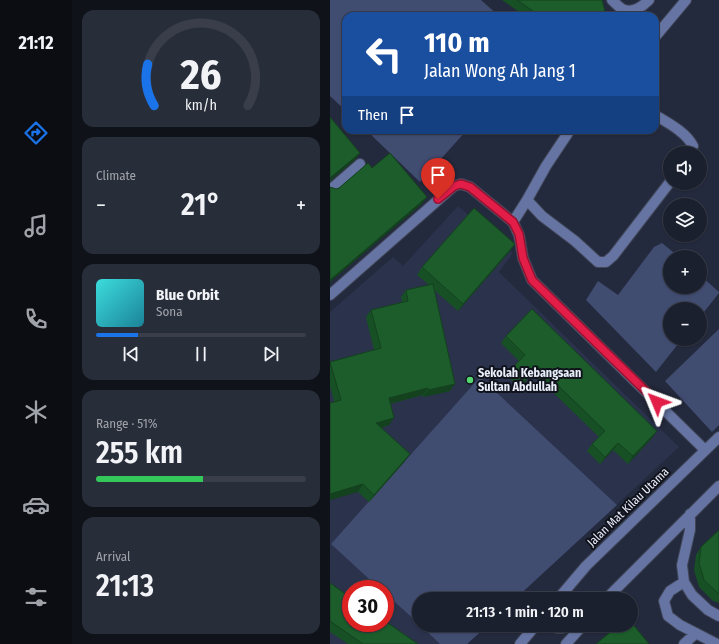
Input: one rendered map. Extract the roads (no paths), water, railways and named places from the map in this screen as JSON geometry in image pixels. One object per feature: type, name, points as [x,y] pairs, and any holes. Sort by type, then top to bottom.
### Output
[{"type":"street","points":[[612,0],[620,12]]},
{"type":"street","points":[[627,12],[644,6],[649,0]]},
{"type":"street","points":[[659,32],[686,0]]},
{"type":"street","points":[[659,118],[689,139],[693,146]]},
{"type":"street","points":[[513,222],[546,166],[567,134]]},
{"type":"street","points":[[330,190],[360,164]]},
{"type":"street","points":[[330,295],[454,186],[461,184],[470,187],[513,222],[519,234],[523,258],[532,280],[706,450]]},
{"type":"street","points":[[527,200],[542,216],[575,241],[598,262],[606,262],[613,256],[664,190]]},
{"type":"street","name":"Jalan Mat Kilau Utama","points":[[564,592],[586,566],[719,436]]},
{"type":"street","points":[[613,592],[719,486]]},
{"type":"street","points":[[690,514],[690,530],[682,565],[684,582],[692,595],[708,610],[719,616]]},
{"type":"street","points":[[568,592],[579,574]]},
{"type":"street","points":[[684,582],[670,591],[664,601],[668,616],[680,625],[717,644]]},
{"type":"street","points":[[520,644],[530,632]]},
{"type":"street","points":[[566,644],[577,632]]},
{"type":"street","points":[[684,644],[696,633]]},
{"type":"place","name":"Sekolah Kebangsaan Sultan Abdullah","points":[[470,380]]}]
